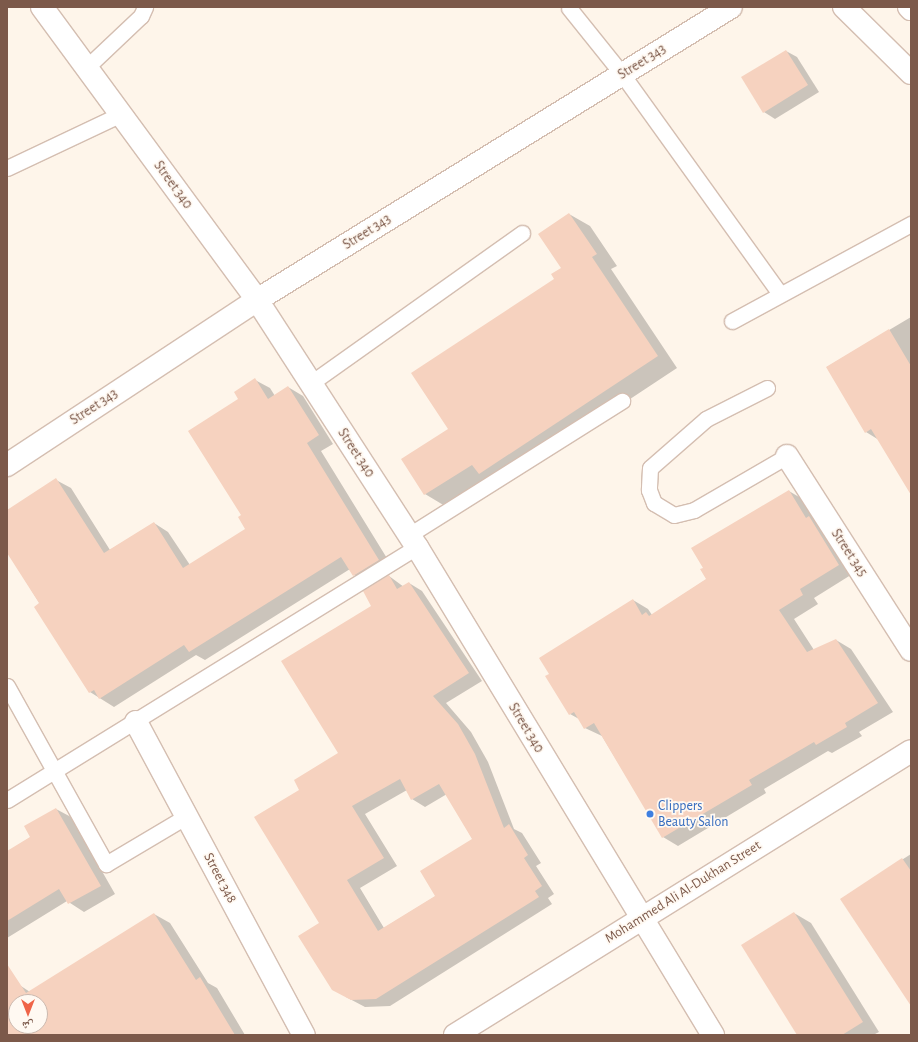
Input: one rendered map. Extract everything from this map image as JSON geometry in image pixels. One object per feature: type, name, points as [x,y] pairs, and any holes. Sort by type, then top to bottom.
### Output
[{"type":"street","name":"Street 340","points":[[42,7],[257,300],[413,541],[713,1035]]},
{"type":"street","name":"Street 343","points":[[7,465],[257,300],[731,7]]},
{"type":"street","points":[[844,7],[911,73]]},
{"type":"street","name":"Street 345","points":[[787,456],[911,650]]},
{"type":"street","name":"Street 348","points":[[136,722],[304,1035]]},
{"type":"street","name":"Mohammed Ali Al-Dukhan Street","points":[[455,1035],[911,751]]},
{"type":"lane","points":[[87,67],[141,16],[145,7]]},
{"type":"lane","points":[[569,8],[622,74],[780,294]]},
{"type":"lane","points":[[7,168],[120,114]]},
{"type":"lane","points":[[732,321],[911,224]]},
{"type":"lane","points":[[310,383],[522,233]]},
{"type":"lane","points":[[767,388],[706,419],[650,468],[649,490],[654,503],[674,514],[694,510],[787,456]]},
{"type":"lane","points":[[7,800],[136,722],[413,541],[622,401]]},
{"type":"lane","points":[[7,686],[106,864],[187,816]]},
{"type":"building","points":[[786,50],[808,85],[763,113],[741,77]]},
{"type":"building","points":[[569,213],[597,254],[592,257],[658,356],[479,474],[472,465],[424,495],[401,459],[448,429],[411,373],[554,279],[551,274],[561,268],[538,234]]},
{"type":"building","points":[[889,329],[911,366],[911,495],[871,429],[865,433],[826,367]]},
{"type":"building","points":[[255,378],[268,399],[288,386],[319,435],[307,443],[379,560],[353,576],[341,557],[189,652],[184,645],[99,699],[94,690],[89,693],[34,607],[39,603],[7,553],[7,510],[56,478],[104,553],[154,522],[183,568],[245,529],[238,517],[241,515],[188,431],[238,399],[234,392]]},
{"type":"building","points":[[789,490],[806,518],[809,516],[839,565],[800,589],[803,595],[779,610],[807,652],[836,639],[878,703],[845,723],[847,727],[816,745],[814,742],[749,780],[752,785],[662,838],[594,723],[584,729],[574,712],[569,715],[545,676],[549,674],[539,658],[633,599],[642,615],[646,612],[649,616],[706,579],[700,569],[703,568],[691,548]]},
{"type":"building","points":[[389,575],[397,589],[409,582],[469,673],[433,696],[458,724],[475,754],[504,828],[509,824],[528,855],[524,858],[542,886],[535,891],[539,897],[376,999],[351,1000],[332,990],[298,936],[319,923],[254,817],[299,790],[294,780],[338,753],[281,661],[371,606],[363,591]],"holes":[[[400,779],[411,800],[439,784],[472,839],[420,871],[435,896],[378,931],[347,880],[384,858],[352,806]]]},
{"type":"building","points":[[56,808],[101,886],[68,904],[59,889],[7,921],[7,851],[30,837],[24,826]]},
{"type":"building","points":[[902,858],[911,871],[911,1006],[840,899]]},
{"type":"building","points":[[794,912],[863,1022],[842,1035],[797,1035],[741,945]]},
{"type":"building","points":[[154,913],[196,980],[200,977],[235,1035],[7,1035],[7,964],[26,993]]},
{"type":"place","name":"Clippers Beauty Salon","points":[[650,814]]}]
